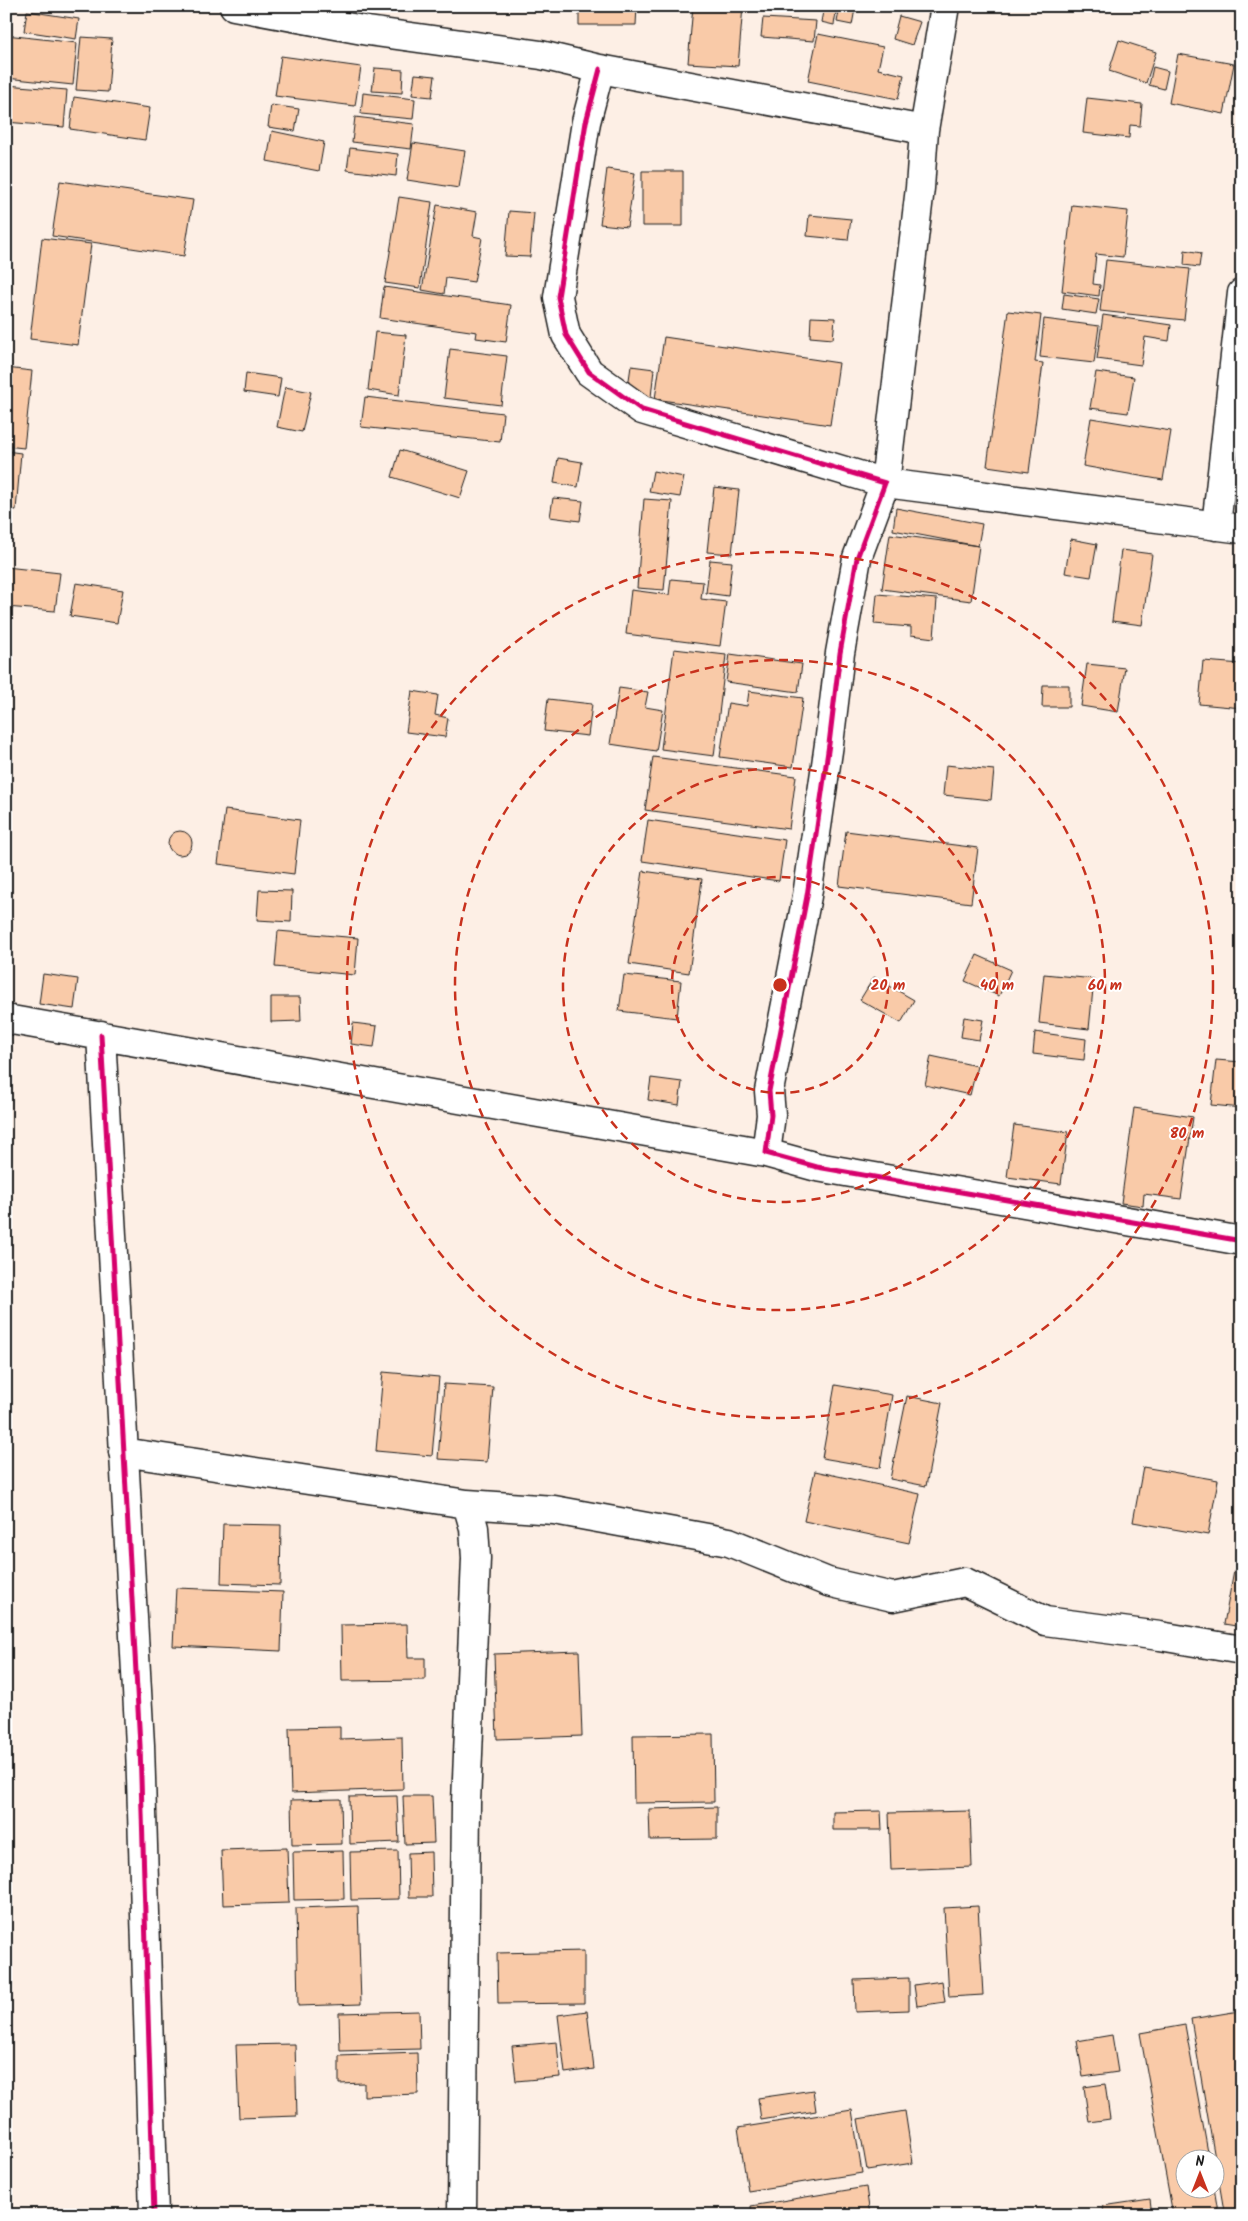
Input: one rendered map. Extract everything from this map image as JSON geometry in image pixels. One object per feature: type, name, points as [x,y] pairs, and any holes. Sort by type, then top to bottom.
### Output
[{"type":"street","points":[[234,6],[368,31],[541,55],[600,69],[924,130]]},
{"type":"street","points":[[766,1153],[772,1115],[769,1091],[807,896],[840,653],[856,558],[885,483],[918,206],[924,130],[945,6]]},
{"type":"street","points":[[600,69],[586,122],[558,297],[566,335],[589,372],[642,410],[885,483],[1229,527],[1242,293]]},
{"type":"street","points":[[6,1019],[766,1153],[817,1167],[1242,1241]]},
{"type":"street","points":[[101,1035],[140,1745],[154,2215]]},
{"type":"street","points":[[123,1452],[467,1504],[554,1510],[729,1542],[828,1582],[893,1597],[965,1582],[1045,1621],[1160,1636],[1242,1650]]},
{"type":"street","points":[[462,2215],[466,1803],[476,1558],[474,1528],[467,1504]]},
{"type":"building","points":[[579,6],[637,6],[636,25],[579,25]]},
{"type":"building","points":[[693,6],[743,6],[738,66],[688,63]]},
{"type":"building","points":[[824,6],[837,6],[834,25],[821,22]]},
{"type":"building","points":[[840,6],[855,9],[852,25],[837,22]]},
{"type":"building","points":[[27,11],[79,19],[76,39],[24,31]]},
{"type":"building","points":[[899,16],[920,22],[912,45],[893,39]]},
{"type":"building","points":[[763,18],[816,21],[814,41],[761,37]]},
{"type":"building","points":[[818,34],[883,47],[878,69],[904,75],[898,99],[808,81]]},
{"type":"building","points":[[6,35],[77,43],[73,85],[6,78]]},
{"type":"building","points":[[81,37],[112,39],[108,92],[76,90]]},
{"type":"building","points":[[1119,40],[1156,52],[1146,83],[1109,71]]},
{"type":"building","points":[[1178,54],[1234,64],[1224,114],[1169,103]]},
{"type":"building","points":[[281,56],[361,67],[355,106],[275,96]]},
{"type":"building","points":[[1153,67],[1168,71],[1164,89],[1149,85]]},
{"type":"building","points":[[375,68],[403,70],[402,93],[372,91]]},
{"type":"building","points":[[415,74],[435,76],[432,97],[412,95]]},
{"type":"building","points":[[6,85],[67,90],[64,127],[6,122]]},
{"type":"building","points":[[363,93],[415,99],[413,119],[361,114]]},
{"type":"building","points":[[74,97],[150,108],[145,140],[70,129]]},
{"type":"building","points":[[1087,98],[1142,104],[1140,126],[1130,125],[1129,138],[1083,133]]},
{"type":"building","points":[[271,105],[299,109],[295,131],[268,127]]},
{"type":"building","points":[[355,117],[414,124],[411,149],[352,142]]},
{"type":"building","points":[[272,131],[324,142],[319,171],[267,161]]},
{"type":"building","points":[[413,143],[465,151],[459,188],[407,180]]},
{"type":"building","points":[[350,148],[398,154],[396,176],[347,170]]},
{"type":"building","points":[[607,169],[635,173],[627,227],[600,224]]},
{"type":"building","points":[[642,171],[683,171],[683,226],[642,226]]},
{"type":"building","points":[[60,181],[193,200],[184,256],[52,236]]},
{"type":"building","points":[[399,197],[432,202],[420,288],[385,283]]},
{"type":"building","points":[[437,205],[477,212],[473,236],[482,238],[474,282],[446,278],[444,294],[422,290]]},
{"type":"building","points":[[1072,205],[1128,211],[1123,257],[1096,254],[1093,284],[1100,285],[1099,296],[1062,291]]},
{"type":"building","points":[[509,211],[534,213],[530,257],[505,256]]},
{"type":"building","points":[[809,215],[851,219],[848,240],[807,236]]},
{"type":"building","points":[[42,238],[91,244],[78,345],[30,339]]},
{"type":"building","points":[[1185,250],[1201,253],[1199,267],[1184,265]]},
{"type":"building","points":[[1106,260],[1190,269],[1184,320],[1100,311]]},
{"type":"building","points":[[384,287],[511,305],[506,342],[476,338],[477,332],[380,318]]},
{"type":"building","points":[[1064,294],[1099,299],[1096,314],[1062,309]]},
{"type":"building","points":[[1008,311],[1041,315],[1035,362],[1043,363],[1029,472],[987,466]]},
{"type":"building","points":[[1103,315],[1171,325],[1169,341],[1145,337],[1141,365],[1097,359]]},
{"type":"building","points":[[811,317],[835,318],[833,339],[810,337]]},
{"type":"building","points":[[1044,319],[1099,326],[1094,363],[1040,357]]},
{"type":"building","points":[[375,332],[406,335],[399,395],[368,390]]},
{"type":"building","points":[[664,337],[839,363],[830,425],[655,399]]},
{"type":"building","points":[[450,349],[507,356],[501,405],[444,398]]},
{"type":"building","points":[[631,366],[654,369],[651,397],[627,394]]},
{"type":"building","points":[[6,368],[32,371],[24,448],[6,446]]},
{"type":"building","points":[[1096,372],[1134,377],[1128,413],[1090,408]]},
{"type":"building","points":[[246,373],[281,378],[278,397],[244,392]]},
{"type":"building","points":[[285,387],[311,392],[302,432],[277,427]]},
{"type":"building","points":[[365,397],[503,413],[500,442],[361,427]]},
{"type":"building","points":[[1091,418],[1171,431],[1163,480],[1083,466]]},
{"type":"building","points":[[400,450],[469,471],[460,498],[392,477]]},
{"type":"building","points":[[6,451],[21,453],[16,510],[6,509]]},
{"type":"building","points":[[558,458],[582,462],[578,487],[554,483]]},
{"type":"building","points":[[653,471],[684,477],[680,497],[649,492]]},
{"type":"building","points":[[714,487],[739,490],[732,554],[707,552]]},
{"type":"building","points":[[553,498],[583,501],[580,521],[550,517]]},
{"type":"building","points":[[644,499],[672,501],[664,590],[637,588]]},
{"type":"building","points":[[896,508],[982,524],[978,546],[893,530]]},
{"type":"building","points":[[890,534],[979,546],[971,601],[882,589]]},
{"type":"building","points":[[1071,539],[1097,544],[1091,577],[1065,573]]},
{"type":"building","points":[[1121,550],[1152,554],[1142,625],[1112,621]]},
{"type":"building","points":[[710,560],[732,562],[728,596],[706,593]]},
{"type":"building","points":[[6,567],[60,573],[55,611],[6,607]]},
{"type":"building","points":[[671,579],[703,582],[701,599],[726,602],[720,646],[626,634],[631,590],[669,595]]},
{"type":"building","points":[[76,583],[123,590],[117,623],[70,616]]},
{"type":"building","points":[[877,594],[937,599],[934,638],[911,635],[911,627],[874,624]]},
{"type":"building","points":[[674,649],[726,655],[714,756],[661,749]]},
{"type":"building","points":[[730,654],[802,664],[798,692],[726,682]]},
{"type":"building","points":[[1203,661],[1242,664],[1242,708],[1199,704]]},
{"type":"building","points":[[1087,664],[1125,668],[1118,712],[1081,706]]},
{"type":"building","points":[[1043,685],[1069,685],[1069,707],[1042,707]]},
{"type":"building","points":[[619,688],[648,692],[645,707],[663,710],[656,751],[610,744]]},
{"type":"building","points":[[412,691],[438,695],[435,715],[448,718],[445,737],[406,732]]},
{"type":"building","points":[[749,691],[803,698],[793,767],[720,757],[728,703],[747,706]]},
{"type":"building","points":[[548,699],[592,704],[588,736],[544,731]]},
{"type":"building","points":[[653,757],[796,776],[789,829],[645,810]]},
{"type":"building","points":[[946,765],[994,770],[991,800],[943,795]]},
{"type":"building","points":[[225,810],[300,820],[294,874],[218,864]]},
{"type":"building","points":[[648,820],[785,840],[779,881],[642,861]]},
{"type":"building","points":[[180,831],[188,835],[192,843],[188,851],[180,855],[172,851],[168,843],[172,835]]},
{"type":"building","points":[[846,831],[978,848],[971,903],[839,886]]},
{"type":"building","points":[[643,871],[702,879],[689,973],[629,964]]},
{"type":"building","points":[[259,890],[292,891],[291,922],[257,920]]},
{"type":"building","points":[[278,931],[358,938],[355,975],[275,967]]},
{"type":"building","points":[[977,955],[1011,970],[999,996],[965,981]]},
{"type":"building","points":[[43,974],[78,979],[74,1009],[39,1004]]},
{"type":"building","points":[[1044,974],[1094,979],[1089,1029],[1039,1023]]},
{"type":"building","points":[[624,975],[681,981],[677,1018],[619,1011]]},
{"type":"building","points":[[874,977],[914,1000],[901,1023],[860,1000]]},
{"type":"building","points":[[271,997],[300,997],[301,1021],[271,1022]]},
{"type":"building","points":[[964,1017],[983,1020],[979,1040],[961,1037]]},
{"type":"building","points":[[353,1023],[377,1026],[374,1047],[351,1044]]},
{"type":"building","points":[[1035,1032],[1086,1039],[1084,1060],[1033,1054]]},
{"type":"building","points":[[931,1056],[977,1066],[970,1095],[925,1085]]},
{"type":"building","points":[[1216,1060],[1242,1062],[1242,1108],[1211,1105]]},
{"type":"building","points":[[651,1078],[682,1082],[679,1105],[648,1100]]},
{"type":"building","points":[[1134,1108],[1193,1117],[1181,1199],[1144,1194],[1143,1206],[1121,1203]]},
{"type":"building","points":[[1014,1125],[1068,1132],[1061,1184],[1007,1177]]},
{"type":"building","points":[[383,1372],[439,1377],[432,1456],[376,1451]]},
{"type":"building","points":[[444,1384],[493,1387],[487,1462],[438,1459]]},
{"type":"building","points":[[835,1385],[892,1395],[880,1468],[822,1458]]},
{"type":"building","points":[[907,1396],[942,1403],[926,1486],[890,1479]]},
{"type":"building","points":[[1143,1467],[1218,1480],[1208,1535],[1133,1522]]},
{"type":"building","points":[[815,1471],[920,1494],[909,1543],[804,1521]]},
{"type":"building","points":[[223,1524],[281,1525],[280,1585],[221,1583]]},
{"type":"building","points":[[1234,1570],[1242,1572],[1242,1627],[1224,1624]]},
{"type":"building","points":[[176,1588],[283,1592],[281,1651],[173,1646]]},
{"type":"building","points":[[407,1624],[408,1658],[425,1658],[425,1680],[342,1681],[341,1625]]},
{"type":"building","points":[[579,1651],[582,1736],[497,1739],[494,1654]]},
{"type":"building","points":[[340,1727],[340,1739],[402,1737],[403,1789],[291,1793],[289,1728]]},
{"type":"building","points":[[713,1734],[714,1802],[634,1803],[633,1735]]},
{"type":"building","points":[[397,1796],[399,1842],[350,1844],[349,1797]]},
{"type":"building","points":[[403,1796],[432,1796],[434,1843],[405,1844]]},
{"type":"building","points":[[341,1799],[342,1844],[292,1845],[291,1800]]},
{"type":"building","points":[[717,1807],[717,1839],[650,1840],[649,1809]]},
{"type":"building","points":[[881,1811],[882,1830],[833,1830],[833,1812]]},
{"type":"building","points":[[970,1811],[972,1867],[891,1870],[889,1813]]},
{"type":"building","points":[[287,1848],[289,1903],[223,1905],[221,1850]]},
{"type":"building","points":[[343,1851],[344,1899],[294,1900],[293,1852]]},
{"type":"building","points":[[398,1851],[399,1899],[351,1900],[350,1852]]},
{"type":"building","points":[[431,1852],[432,1897],[409,1897],[408,1853]]},
{"type":"building","points":[[358,1906],[361,2004],[298,2006],[296,1908]]},
{"type":"building","points":[[978,1906],[983,1995],[949,1997],[944,1908]]},
{"type":"building","points":[[584,1951],[584,2003],[498,2004],[497,1953]]},
{"type":"building","points":[[909,1978],[909,2010],[855,2012],[854,1980]]},
{"type":"building","points":[[942,1981],[945,2002],[917,2006],[914,1985]]},
{"type":"building","points":[[419,2011],[420,2049],[340,2051],[339,2013]]},
{"type":"building","points":[[587,2011],[594,2069],[565,2073],[558,2015]]},
{"type":"building","points":[[1239,2011],[1242,2026],[1242,2208],[1224,2211],[1222,2198],[1226,2198],[1226,2148],[1213,2148],[1191,2019]]},
{"type":"building","points":[[1185,2025],[1207,2148],[1176,2148],[1176,2198],[1216,2198],[1218,2212],[1204,2215],[1173,2215],[1140,2033]]},
{"type":"building","points":[[1112,2035],[1118,2072],[1083,2077],[1077,2041]]},
{"type":"building","points":[[557,2042],[560,2077],[516,2081],[512,2046]]},
{"type":"building","points":[[295,2044],[297,2116],[239,2118],[236,2045]]},
{"type":"building","points":[[417,2053],[418,2094],[364,2096],[364,2083],[339,2084],[339,2056]]},
{"type":"building","points":[[1105,2084],[1110,2119],[1089,2122],[1084,2087]]},
{"type":"building","points":[[813,2090],[816,2111],[761,2120],[758,2098]]},
{"type":"building","points":[[852,2110],[862,2173],[748,2191],[738,2128]]},
{"type":"building","points":[[905,2111],[913,2163],[867,2170],[858,2119]]},
{"type":"building","points":[[866,2187],[870,2215],[752,2215],[751,2206]]},
{"type":"building","points":[[1150,2199],[1152,2215],[1104,2215],[1103,2206]]},
{"type":"cycle path","points":[[600,69],[586,122],[558,297],[566,335],[589,372],[642,410],[885,483],[857,558],[840,653],[807,896],[769,1091],[771,1115],[766,1153],[817,1167],[1242,1241]]},
{"type":"cycle path","points":[[101,1035],[140,1745],[154,2215]]}]
